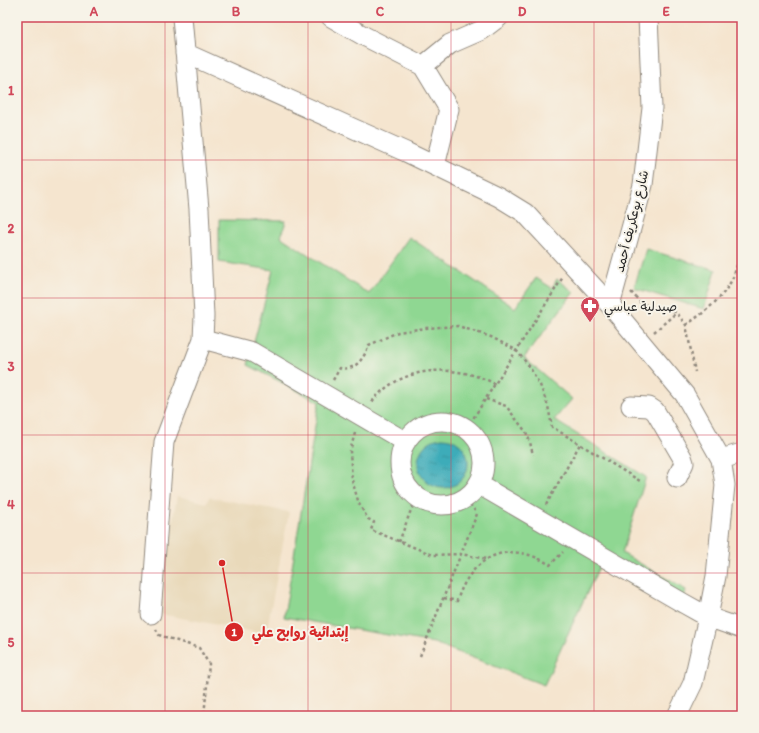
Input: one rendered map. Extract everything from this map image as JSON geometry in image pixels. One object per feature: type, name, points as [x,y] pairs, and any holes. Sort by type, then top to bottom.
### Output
[{"type":"street","points":[[151,614],[164,442],[203,340],[204,316],[199,209],[182,17]]},
{"type":"street","points":[[332,17],[364,36],[423,66],[449,109],[435,166]]},
{"type":"street","points":[[423,66],[450,44],[482,30],[499,17]]},
{"type":"street","name":"شارع بوعكريف أحمد","points":[[610,305],[644,185],[652,108],[648,17]]},
{"type":"street","points":[[185,53],[435,166],[499,197],[525,213],[610,305],[685,395],[721,459],[725,485],[716,576],[708,617],[693,683],[677,716]]},
{"type":"street","points":[[203,340],[252,352],[406,442]]},
{"type":"street","points":[[631,406],[649,407],[655,411],[684,463],[677,478]]},
{"type":"street","points":[[441,420],[455,422],[467,428],[476,438],[482,450],[484,464],[482,477],[472,491],[453,503],[439,505],[426,502],[418,497],[405,484],[400,470],[400,455],[406,442],[415,430],[427,423],[441,420]]},
{"type":"street","points":[[721,459],[742,453]]},
{"type":"street","points":[[472,491],[538,519],[708,617],[742,629]]},
{"type":"path","points":[[686,325],[712,306],[725,290],[733,276],[742,248]]},
{"type":"path","points":[[467,428],[571,263]]},
{"type":"path","points":[[629,290],[642,304],[676,312],[686,325],[696,372]]},
{"type":"path","points":[[642,344],[676,312]]},
{"type":"path","points":[[325,395],[340,368],[343,369],[354,366],[361,361],[369,345],[398,332],[458,326],[491,337],[516,350],[529,366],[540,385],[548,406],[552,427],[640,481]]},
{"type":"path","points":[[486,559],[461,554],[433,555],[371,530],[374,522],[368,519],[359,504],[352,480],[350,451],[362,416],[378,395],[395,381],[420,372],[442,370],[463,372],[483,378],[495,384]]},
{"type":"path","points":[[486,399],[506,406],[526,432],[533,454]]},
{"type":"path","points":[[538,519],[580,444]]},
{"type":"path","points":[[420,656],[477,514],[472,491]]},
{"type":"path","points":[[399,542],[411,510],[418,497]]},
{"type":"path","points":[[444,598],[457,601],[461,588],[471,572],[486,559],[502,553],[520,552],[539,558],[550,565],[568,548],[572,539]]},
{"type":"path","points":[[151,614],[159,635],[199,648],[209,664],[204,716]]},
{"type":"shaded area","points":[[177,496],[207,503],[209,497],[289,512],[266,634],[155,613]]},
{"type":"green space","points":[[219,220],[286,221],[281,237],[369,294],[409,237],[515,308],[536,278],[552,288],[557,279],[574,292],[524,358],[572,399],[554,420],[646,477],[622,553],[686,590],[680,613],[600,565],[544,685],[434,643],[284,617],[319,402],[248,365],[273,270],[219,262]]},
{"type":"green space","points":[[646,249],[716,270],[704,309],[634,288]]},
{"type":"water","points":[[443,438],[453,440],[461,445],[466,453],[468,463],[466,473],[461,481],[453,486],[443,488],[433,486],[425,481],[420,473],[418,463],[420,453],[425,445],[433,440]]},
{"type":"place","name":"صيدلية عباسي","points":[[590,323]]},
{"type":"place","name":"إبتدائية روابح علي","points":[[222,563]]}]
